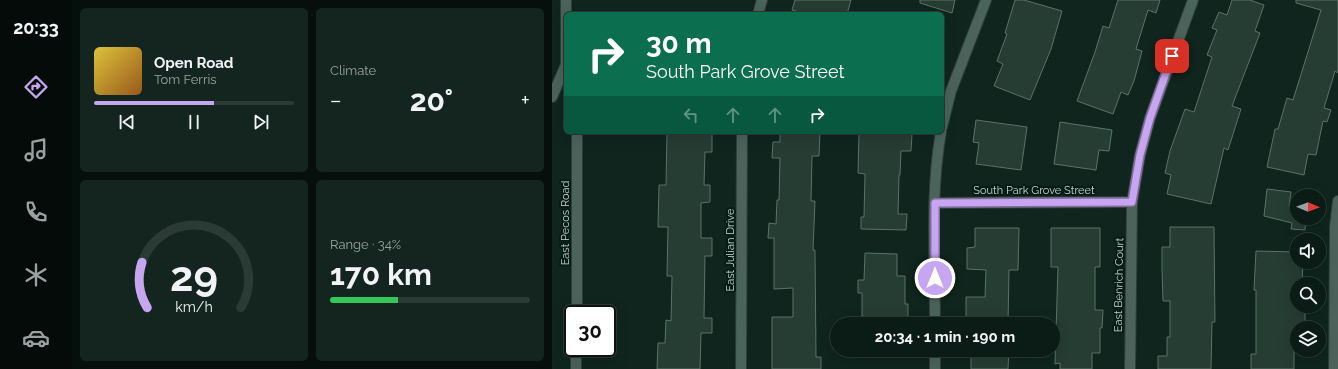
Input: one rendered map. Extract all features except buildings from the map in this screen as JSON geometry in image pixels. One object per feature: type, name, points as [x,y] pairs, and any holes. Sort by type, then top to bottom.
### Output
[{"type":"street","points":[[566,0],[566,12]]},
{"type":"street","points":[[759,12],[762,0]]},
{"type":"street","points":[[944,119],[951,91],[986,0]]},
{"type":"street","name":"East Benrich Court","points":[[1130,369],[1132,202],[1140,155],[1150,118],[1193,0]]},
{"type":"street","points":[[552,97],[564,72]]},
{"type":"street","name":"East Pecos Road","points":[[576,305],[577,134]]},
{"type":"street","name":"East Julian Drive","points":[[742,134],[742,369]]},
{"type":"street","points":[[935,317],[935,203],[937,155],[941,134]]},
{"type":"street","points":[[1335,363],[1335,227],[1338,201]]},
{"type":"street","name":"South Park Grove Street","points":[[935,203],[1132,202]]},
{"type":"street","points":[[576,357],[576,369]]},
{"type":"street","points":[[935,357],[935,369]]},
{"type":"route","points":[[935,278],[935,203],[1132,202],[1140,155],[1150,118],[1172,56]]}]
